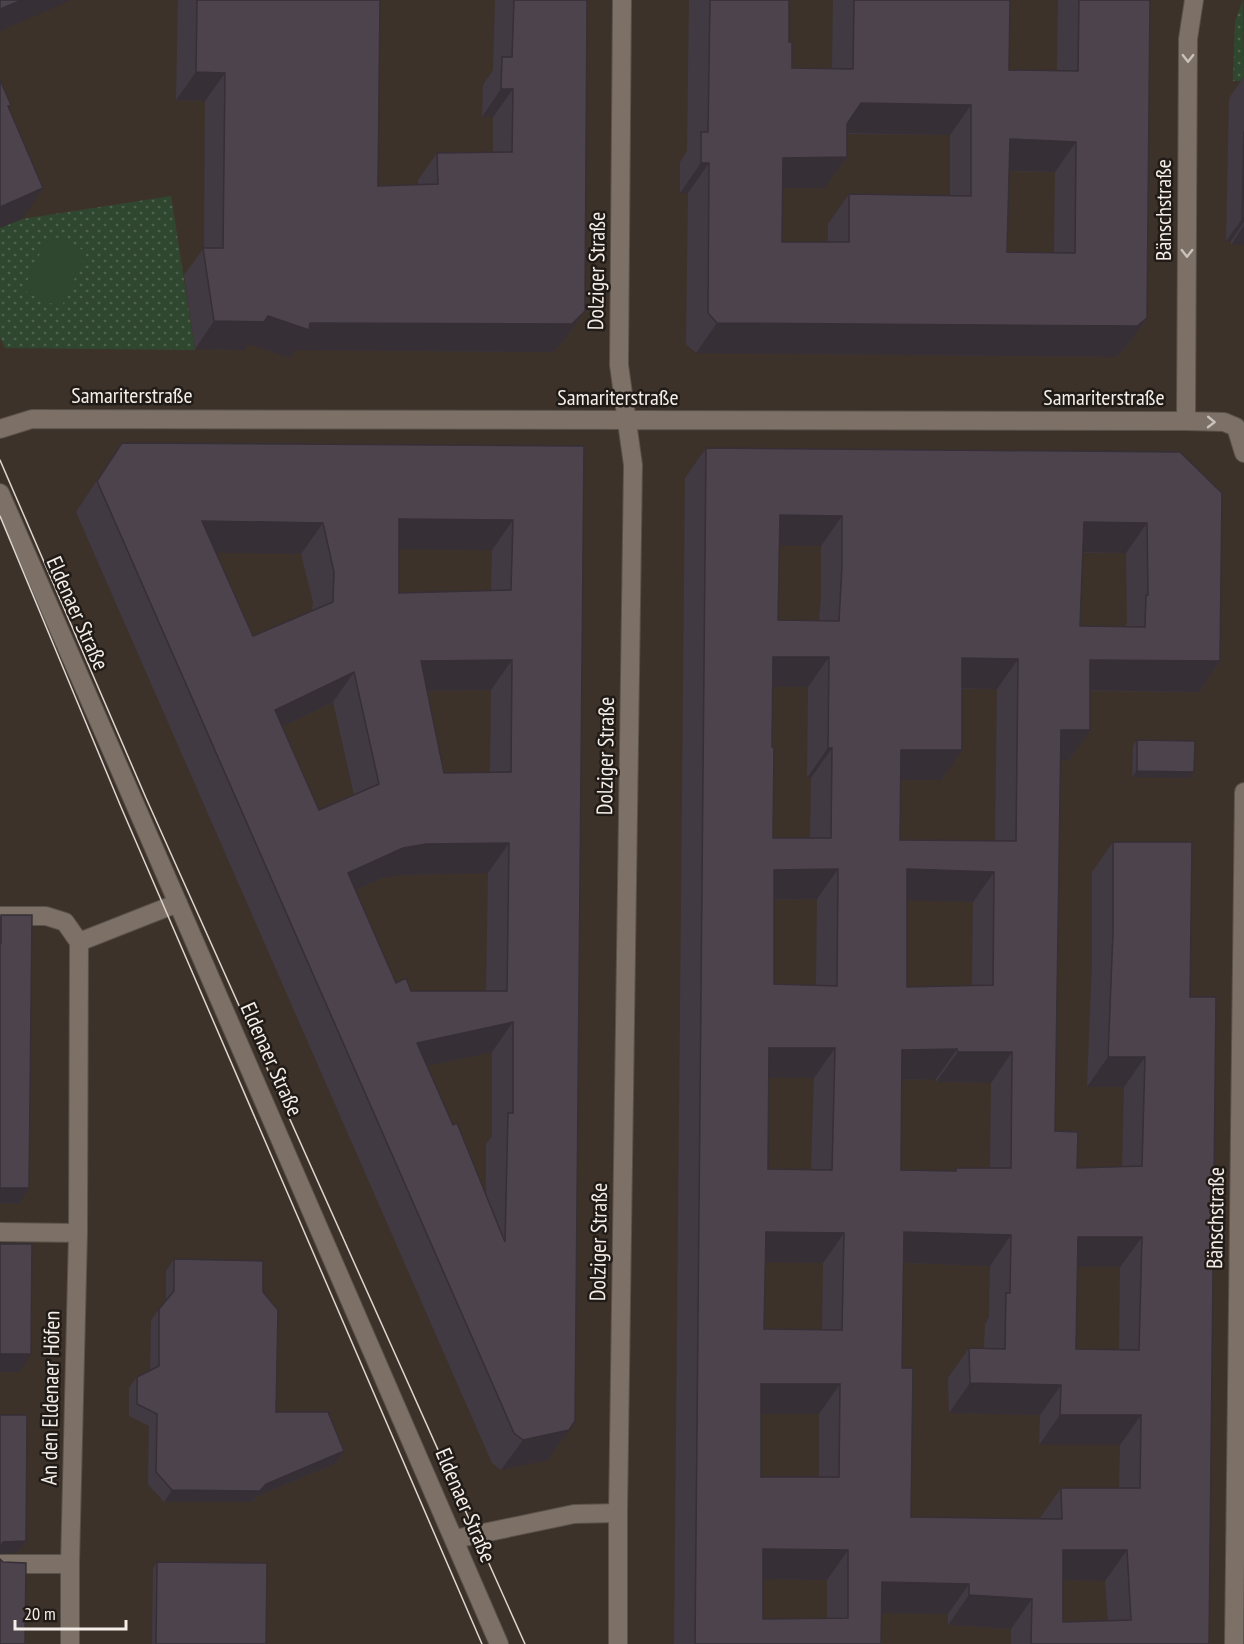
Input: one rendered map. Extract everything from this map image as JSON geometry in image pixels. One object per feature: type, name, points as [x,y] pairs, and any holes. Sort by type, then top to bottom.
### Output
[{"type":"street","name":"Dolziger Straße","points":[[618,1644],[633,465],[619,364],[622,0]]},
{"type":"street","name":"Bänschstraße","points":[[1186,421],[1188,39],[1194,0]]},
{"type":"street","name":"Samariterstraße","points":[[0,429],[32,419],[1186,421],[1224,422],[1236,427],[1244,453]]},
{"type":"street","name":"Eldenaer Straße","points":[[0,493],[499,1644]]},
{"type":"street","name":"Bänschstraße","points":[[1234,1644],[1244,792]]},
{"type":"street","points":[[0,916],[46,916],[65,922],[79,942],[178,903]]},
{"type":"street","name":"An den Eldenaer Höfen","points":[[70,1644],[78,1233],[79,942]]},
{"type":"street","points":[[0,1232],[78,1233]]},
{"type":"street","points":[[455,1539],[574,1514],[618,1514]]},
{"type":"street","points":[[0,1563],[70,1564]]},
{"type":"green space","points":[[1243,0],[1244,81],[1233,81],[1235,22]]},
{"type":"green space","points":[[171,196],[195,350],[5,348],[0,337],[0,228],[22,219]]},
{"type":"green space","points":[[49,234],[87,252],[61,308],[23,290]]},
{"type":"building","points":[[0,0],[22,0],[0,9]]},
{"type":"building","points":[[197,0],[380,0],[378,186],[438,184],[437,153],[512,152],[513,89],[501,89],[502,57],[512,57],[514,0],[587,0],[585,311],[572,324],[310,323],[309,330],[268,316],[264,322],[214,321],[203,248],[223,248],[225,73],[196,72]]},
{"type":"building","points":[[710,0],[789,0],[789,42],[792,42],[792,68],[853,69],[854,0],[1010,0],[1009,70],[1078,71],[1079,0],[1150,0],[1147,318],[1137,326],[717,323],[708,313],[709,163],[701,163],[701,132],[708,132]],"holes":[[[861,103],[971,105],[971,196],[849,194],[849,242],[782,242],[783,158],[847,157],[847,124]],[[1010,139],[1076,142],[1075,253],[1007,252]]]},
{"type":"building","points":[[0,80],[11,105],[8,106],[43,188],[0,207]]},
{"type":"building","points":[[1244,131],[1244,218],[1242,219]]},
{"type":"building","points":[[122,443],[584,446],[575,1421],[569,1430],[523,1440],[514,1433],[97,481]],"holes":[[[399,519],[513,520],[511,590],[399,593]],[[202,521],[323,523],[334,572],[333,602],[253,636]],[[512,660],[511,772],[444,773],[421,661]],[[354,672],[379,784],[319,810],[275,710]],[[509,843],[507,991],[411,991],[406,978],[396,983],[348,873],[403,848],[426,844]],[[513,1022],[513,1113],[508,1113],[505,1242],[457,1123],[453,1125],[417,1043]]]},
{"type":"building","points":[[706,448],[1180,452],[1222,493],[1220,661],[1090,660],[1090,730],[1061,730],[1055,1131],[1078,1132],[1077,1168],[1142,1166],[1145,1057],[1108,1057],[1113,932],[1113,842],[1192,842],[1190,997],[1216,997],[1209,1644],[1031,1644],[1032,1599],[969,1595],[969,1584],[882,1582],[881,1644],[695,1644]],"holes":[[[780,515],[842,516],[839,621],[778,620]],[[1084,522],[1147,523],[1148,595],[1146,595],[1145,627],[1080,626]],[[773,657],[829,657],[828,748],[832,748],[831,838],[773,838]],[[962,658],[1018,659],[1016,841],[900,840],[901,750],[962,750]],[[838,869],[837,986],[774,984],[774,870]],[[907,869],[994,872],[993,985],[907,987]],[[769,1048],[835,1048],[832,1170],[768,1169]],[[957,1049],[958,1052],[1012,1052],[1011,1168],[956,1168],[956,1171],[901,1170],[902,1050]],[[766,1232],[844,1233],[842,1330],[764,1329]],[[904,1232],[1011,1235],[1010,1293],[1006,1293],[1005,1349],[969,1348],[970,1383],[1061,1385],[1060,1415],[1141,1415],[1140,1488],[1061,1488],[1062,1519],[911,1517],[913,1368],[902,1368]],[[1078,1237],[1142,1237],[1139,1350],[1076,1349]],[[761,1384],[840,1384],[839,1477],[761,1477]],[[763,1549],[848,1550],[848,1618],[763,1619]],[[1063,1550],[1127,1550],[1131,1620],[1063,1622]]]},
{"type":"building","points":[[1137,740],[1195,741],[1194,772],[1137,771]]},
{"type":"building","points":[[1,915],[32,915],[29,1188],[0,1188]]},
{"type":"building","points":[[0,1244],[32,1244],[31,1354],[0,1354]]},
{"type":"building","points":[[174,1259],[263,1261],[263,1292],[278,1310],[276,1412],[328,1412],[344,1451],[266,1484],[260,1491],[172,1490],[156,1472],[157,1414],[137,1404],[137,1377],[159,1366],[159,1309],[174,1291]]},
{"type":"building","points":[[0,1415],[27,1415],[26,1541],[3,1542],[0,1547]]},
{"type":"building","points":[[0,1559],[3,1562],[26,1563],[25,1644],[0,1644]]},
{"type":"building","points":[[157,1562],[267,1563],[266,1644],[156,1644]]},
{"type":"tram line","points":[[0,460],[146,798],[525,1644]]},
{"type":"tram line","points":[[0,516],[121,807],[482,1644]]}]
